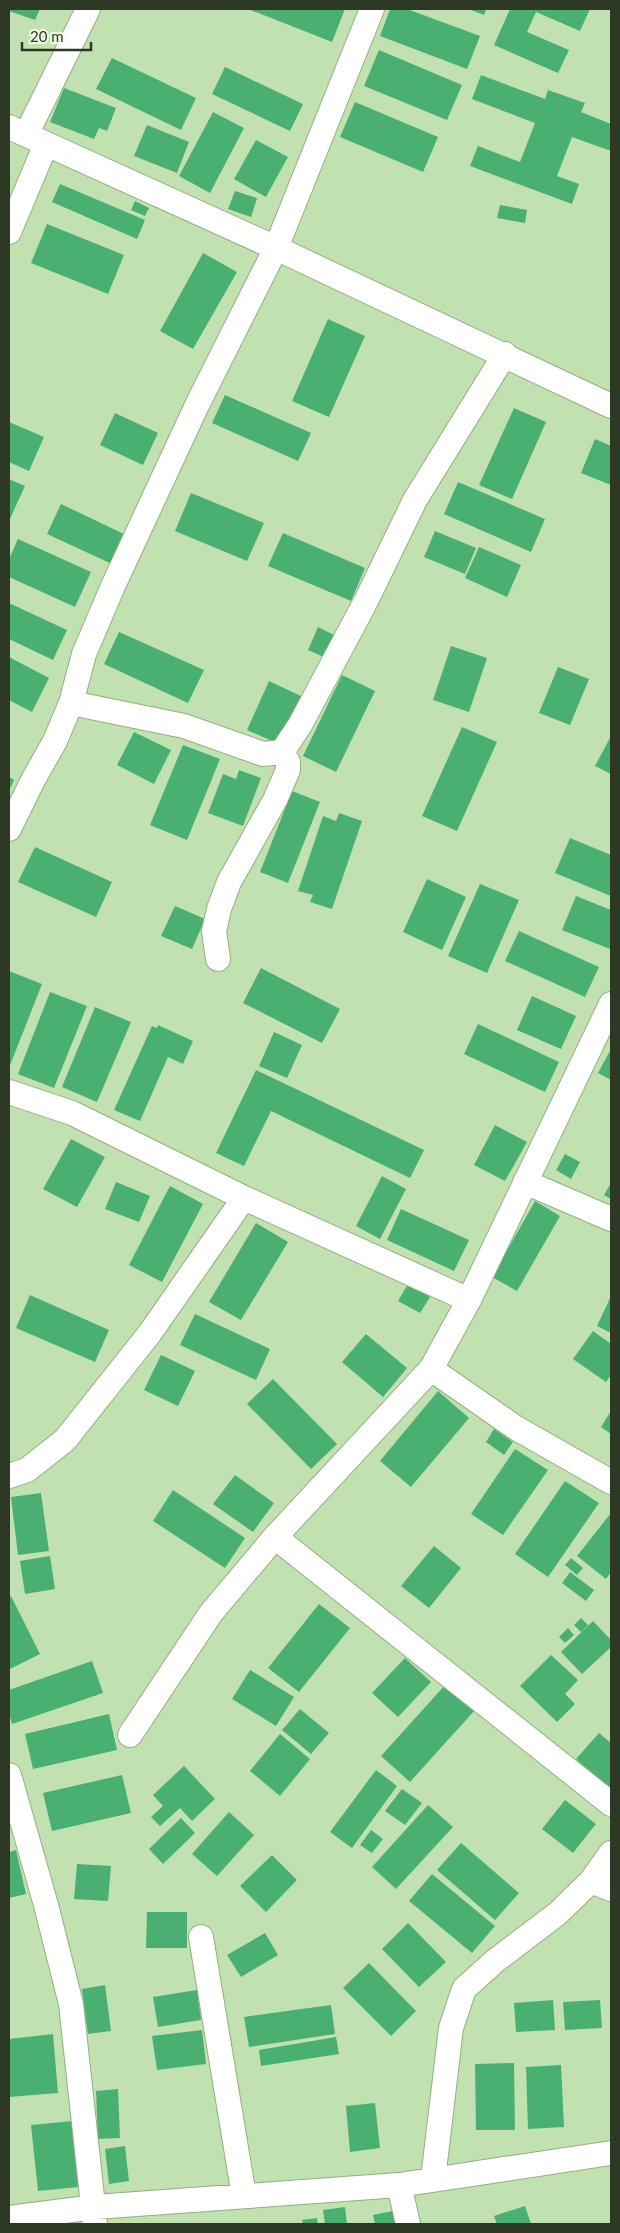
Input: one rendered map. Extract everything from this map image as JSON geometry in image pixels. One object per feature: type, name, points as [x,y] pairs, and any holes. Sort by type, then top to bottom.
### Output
[{"type":"street","points":[[9,232],[27,135],[88,9]]},
{"type":"street","points":[[9,829],[33,780],[56,741],[70,703],[84,654],[113,586],[198,402],[276,248],[372,9]]},
{"type":"street","points":[[27,135],[505,354],[611,406]]},
{"type":"street","points":[[282,752],[300,725],[366,601],[415,500],[505,354]]},
{"type":"street","points":[[70,703],[184,726],[262,754],[282,752]]},
{"type":"street","points":[[218,959],[214,931],[219,908],[229,882],[275,800],[288,770],[288,762],[282,752]]},
{"type":"street","points":[[130,1735],[212,1613],[275,1537],[431,1369],[469,1300],[611,1004]]},
{"type":"street","points":[[9,1092],[72,1113],[244,1198],[469,1300]]},
{"type":"street","points":[[526,1182],[611,1218]]},
{"type":"street","points":[[9,1476],[27,1470],[65,1440],[150,1333],[244,1198]]},
{"type":"street","points":[[431,1369],[516,1428],[611,1482]]},
{"type":"street","points":[[275,1537],[611,1804]]},
{"type":"street","points":[[9,1775],[46,1905],[71,2004],[95,2216]]},
{"type":"street","points":[[433,2179],[451,2028],[464,1989],[495,1961],[557,1914],[601,1885],[611,1854]]},
{"type":"street","points":[[201,1937],[244,2196]]},
{"type":"street","points":[[9,2218],[95,2216],[244,2196],[399,2185],[611,2153]]},
{"type":"street","points":[[399,2185],[408,2224]]},
{"type":"building","points":[[9,9],[40,9],[35,20],[9,11]]},
{"type":"building","points":[[248,9],[345,9],[332,42]]},
{"type":"building","points":[[390,9],[407,9],[480,36],[467,69],[380,36]]},
{"type":"building","points":[[468,9],[486,9],[484,15]]},
{"type":"building","points":[[510,9],[590,9],[580,31],[536,12],[527,32],[569,50],[558,73],[494,45]]},
{"type":"building","points":[[379,50],[462,85],[447,120],[364,86]]},
{"type":"building","points":[[112,58],[196,98],[181,130],[96,89]]},
{"type":"building","points":[[225,67],[303,104],[290,131],[212,94]]},
{"type":"building","points":[[481,75],[545,99],[548,90],[585,103],[581,112],[611,124],[611,151],[572,137],[557,176],[579,184],[572,204],[470,166],[478,146],[520,162],[535,123],[472,99]]},
{"type":"building","points":[[64,88],[116,108],[107,131],[99,128],[94,139],[50,122]]},
{"type":"building","points":[[355,102],[438,137],[423,172],[340,137]]},
{"type":"building","points":[[213,112],[244,128],[210,193],[179,176]]},
{"type":"building","points":[[147,125],[189,142],[177,173],[134,156]]},
{"type":"building","points":[[256,140],[288,157],[266,197],[234,179]]},
{"type":"building","points":[[60,184],[145,220],[137,239],[52,202]]},
{"type":"building","points":[[235,191],[257,198],[251,217],[228,209]]},
{"type":"building","points":[[135,201],[149,208],[145,216],[131,210]]},
{"type":"building","points":[[500,205],[527,210],[525,223],[497,218]]},
{"type":"building","points":[[47,224],[124,255],[108,294],[31,263]]},
{"type":"building","points":[[203,253],[237,272],[193,349],[160,331]]},
{"type":"building","points":[[328,319],[365,336],[329,417],[292,401]]},
{"type":"building","points":[[225,395],[311,433],[298,461],[212,423]]},
{"type":"building","points":[[514,408],[546,422],[512,499],[479,485]]},
{"type":"building","points":[[115,413],[158,433],[143,465],[100,445]]},
{"type":"building","points":[[9,422],[44,437],[29,471],[9,462]]},
{"type":"building","points":[[595,439],[611,446],[611,485],[581,473]]},
{"type":"building","points":[[9,479],[25,486],[9,521]]},
{"type":"building","points":[[458,482],[545,519],[531,552],[444,514]]},
{"type":"building","points":[[191,493],[264,523],[247,561],[175,531]]},
{"type":"building","points":[[61,504],[126,535],[112,564],[47,534]]},
{"type":"building","points":[[435,531],[476,548],[465,574],[424,557]]},
{"type":"building","points":[[283,533],[365,568],[351,601],[268,566]]},
{"type":"building","points":[[18,539],[91,572],[75,607],[9,577],[9,559]]},
{"type":"building","points":[[479,547],[521,565],[507,597],[465,578]]},
{"type":"building","points":[[9,603],[67,630],[53,660],[9,639]]},
{"type":"building","points":[[318,627],[336,636],[326,658],[308,650]]},
{"type":"building","points":[[119,632],[204,670],[188,703],[104,664]]},
{"type":"building","points":[[451,646],[487,658],[469,712],[433,700]]},
{"type":"building","points":[[9,657],[49,678],[32,712],[9,700]]},
{"type":"building","points":[[558,667],[589,679],[570,725],[539,713]]},
{"type":"building","points":[[342,675],[375,691],[336,772],[303,756]]},
{"type":"building","points":[[269,681],[301,696],[279,744],[247,730]]},
{"type":"building","points":[[462,727],[497,742],[457,831],[422,816]]},
{"type":"building","points":[[134,732],[171,750],[154,784],[117,765]]},
{"type":"building","points":[[611,736],[611,774],[595,766]]},
{"type":"building","points":[[183,745],[220,759],[187,840],[150,825]]},
{"type":"building","points":[[239,770],[261,778],[243,826],[208,813],[223,774],[236,779]]},
{"type":"building","points":[[9,777],[14,780],[9,791]]},
{"type":"building","points":[[292,791],[320,802],[288,883],[260,872]]},
{"type":"building","points":[[339,813],[362,821],[332,909],[310,902],[313,895],[298,891],[323,816],[336,821]]},
{"type":"building","points":[[570,838],[611,855],[611,896],[555,873]]},
{"type":"building","points":[[35,847],[112,882],[96,917],[18,882]]},
{"type":"building","points":[[427,879],[466,897],[442,950],[403,932]]},
{"type":"building","points":[[480,884],[519,900],[487,973],[448,956]]},
{"type":"building","points":[[576,896],[611,910],[610,949],[562,930]]},
{"type":"building","points":[[175,906],[205,919],[192,949],[161,936]]},
{"type":"building","points":[[519,931],[599,967],[585,997],[505,961]]},
{"type":"building","points":[[261,968],[340,1009],[322,1043],[243,1003]]},
{"type":"building","points":[[9,971],[42,984],[9,1068]]},
{"type":"building","points":[[50,992],[87,1006],[54,1088],[18,1074]]},
{"type":"building","points":[[532,996],[576,1016],[561,1049],[517,1030]]},
{"type":"building","points":[[95,1007],[131,1022],[97,1102],[62,1087]]},
{"type":"building","points":[[478,1024],[559,1062],[545,1092],[464,1054]]},
{"type":"building","points":[[158,1025],[193,1041],[183,1064],[168,1057],[140,1121],[114,1110],[152,1026],[157,1028]]},
{"type":"building","points":[[274,1032],[302,1045],[287,1078],[259,1066]]},
{"type":"building","points":[[611,1049],[611,1080],[598,1073]]},
{"type":"building","points":[[256,1070],[424,1150],[410,1178],[271,1111],[244,1166],[216,1153]]},
{"type":"building","points":[[495,1125],[527,1142],[505,1181],[474,1165]]},
{"type":"building","points":[[71,1139],[105,1157],[77,1207],[43,1189]]},
{"type":"building","points":[[565,1154],[580,1162],[571,1179],[556,1170]]},
{"type":"building","points":[[382,1176],[406,1189],[380,1239],[356,1226]]},
{"type":"building","points":[[116,1182],[150,1196],[139,1222],[105,1209]]},
{"type":"building","points":[[611,1183],[611,1199],[604,1195]]},
{"type":"building","points":[[170,1186],[203,1204],[162,1282],[129,1265]]},
{"type":"building","points":[[535,1201],[560,1216],[517,1291],[492,1277]]},
{"type":"building","points":[[401,1209],[469,1240],[454,1271],[387,1240]]},
{"type":"building","points":[[256,1223],[288,1242],[241,1320],[209,1302]]},
{"type":"building","points":[[408,1284],[430,1297],[420,1313],[398,1301]]},
{"type":"building","points":[[30,1295],[109,1330],[95,1362],[16,1328]]},
{"type":"building","points":[[611,1296],[611,1333],[597,1326]]},
{"type":"building","points":[[195,1314],[270,1349],[256,1380],[180,1345]]},
{"type":"building","points":[[593,1331],[611,1344],[611,1375],[606,1382],[573,1359]]},
{"type":"building","points":[[366,1334],[407,1368],[383,1397],[342,1362]]},
{"type":"building","points":[[161,1355],[195,1371],[178,1406],[144,1390]]},
{"type":"building","points":[[273,1379],[337,1444],[311,1469],[247,1404]]},
{"type":"building","points":[[438,1391],[469,1418],[411,1487],[380,1461]]},
{"type":"building","points":[[611,1411],[611,1434],[601,1427]]},
{"type":"building","points":[[494,1429],[513,1442],[504,1455],[486,1442]]},
{"type":"building","points":[[515,1449],[548,1470],[503,1535],[471,1514]]},
{"type":"building","points":[[235,1475],[274,1503],[253,1532],[213,1504]]},
{"type":"building","points":[[565,1481],[599,1503],[548,1577],[515,1554]]},
{"type":"building","points":[[173,1490],[245,1538],[225,1568],[153,1521]]},
{"type":"building","points":[[41,1493],[49,1551],[18,1555],[11,1497]]},
{"type":"building","points":[[611,1513],[611,1572],[606,1579],[577,1556]]},
{"type":"building","points":[[434,1546],[461,1568],[429,1608],[401,1586]]},
{"type":"building","points":[[50,1556],[55,1589],[25,1594],[20,1561]]},
{"type":"building","points":[[571,1558],[583,1568],[577,1575],[565,1565]]},
{"type":"building","points":[[570,1572],[594,1590],[586,1601],[562,1583]]},
{"type":"building","points":[[11,1596],[40,1654],[10,1669],[9,1598]]},
{"type":"building","points":[[319,1604],[350,1628],[299,1692],[268,1668]]},
{"type":"building","points":[[581,1618],[588,1625],[581,1632],[574,1625]]},
{"type":"building","points":[[593,1621],[611,1640],[611,1647],[582,1674],[561,1652]]},
{"type":"building","points":[[568,1628],[574,1635],[565,1643],[559,1637]]},
{"type":"building","points":[[551,1655],[578,1680],[565,1694],[575,1704],[557,1722],[520,1686]]},
{"type":"building","points":[[405,1658],[431,1682],[398,1717],[372,1693]]},
{"type":"building","points":[[92,1661],[103,1693],[12,1724],[9,1713],[9,1690]]},
{"type":"building","points":[[250,1670],[294,1697],[276,1726],[232,1699]]},
{"type":"building","points":[[446,1684],[475,1710],[410,1782],[381,1756]]},
{"type":"building","points":[[300,1709],[329,1733],[311,1754],[282,1730]]},
{"type":"building","points":[[109,1714],[117,1750],[33,1769],[25,1734]]},
{"type":"building","points":[[599,1733],[611,1743],[611,1789],[576,1759]]},
{"type":"building","points":[[280,1734],[310,1759],[280,1796],[250,1771]]},
{"type":"building","points":[[184,1766],[215,1799],[192,1821],[180,1808],[160,1826],[151,1817],[163,1806],[153,1795]]},
{"type":"building","points":[[376,1770],[397,1786],[352,1848],[330,1832]]},
{"type":"building","points":[[122,1775],[131,1813],[52,1831],[43,1793]]},
{"type":"building","points":[[402,1789],[422,1803],[405,1825],[385,1811]]},
{"type":"building","points":[[565,1800],[596,1824],[573,1853],[542,1829]]},
{"type":"building","points":[[428,1805],[453,1827],[396,1889],[372,1867]]},
{"type":"building","points":[[229,1812],[254,1835],[217,1876],[192,1854]]},
{"type":"building","points":[[181,1818],[195,1833],[163,1864],[149,1849]]},
{"type":"building","points":[[371,1830],[383,1839],[372,1853],[360,1845]]},
{"type":"building","points":[[461,1843],[519,1893],[495,1920],[437,1870]]},
{"type":"building","points":[[16,1850],[26,1894],[9,1898],[9,1852]]},
{"type":"building","points":[[272,1855],[297,1880],[266,1912],[240,1886]]},
{"type":"building","points":[[77,1864],[111,1866],[108,1901],[74,1899]]},
{"type":"building","points":[[432,1874],[495,1926],[472,1953],[409,1901]]},
{"type":"building","points":[[147,1912],[187,1912],[187,1948],[146,1948]]},
{"type":"building","points":[[408,1923],[446,1962],[419,1987],[382,1949]]},
{"type":"building","points":[[265,1933],[278,1955],[241,1977],[227,1955]]},
{"type":"building","points":[[369,1963],[416,2011],[391,2036],[343,1988]]},
{"type":"building","points":[[105,1985],[111,2031],[88,2034],[82,1989]]},
{"type":"building","points":[[197,1990],[201,2020],[158,2027],[153,1997]]},
{"type":"building","points":[[553,2000],[555,2030],[516,2032],[514,2003]]},
{"type":"building","points":[[600,2000],[602,2028],[565,2030],[563,2002]]},
{"type":"building","points":[[331,2005],[335,2034],[249,2047],[244,2017]]},
{"type":"building","points":[[202,2030],[206,2064],[157,2070],[152,2036]]},
{"type":"building","points":[[53,2034],[58,2093],[9,2097],[9,2039]]},
{"type":"building","points":[[336,2037],[339,2054],[261,2066],[259,2050]]},
{"type":"building","points":[[514,2063],[515,2130],[476,2130],[475,2064]]},
{"type":"building","points":[[561,2065],[564,2127],[528,2129],[526,2067]]},
{"type":"building","points":[[118,2089],[120,2138],[98,2139],[96,2091]]},
{"type":"building","points":[[375,2103],[380,2148],[350,2152],[346,2106]]},
{"type":"building","points":[[72,2121],[79,2187],[38,2191],[31,2125]]},
{"type":"building","points":[[125,2146],[129,2181],[109,2184],[105,2149]]},
{"type":"building","points":[[525,2206],[531,2224],[497,2224],[494,2216]]},
{"type":"building","points":[[345,2207],[347,2224],[325,2224],[323,2210]]},
{"type":"building","points":[[393,2211],[396,2224],[375,2224],[373,2215]]},
{"type":"building","points":[[317,2218],[318,2224],[303,2224],[302,2220]]}]
